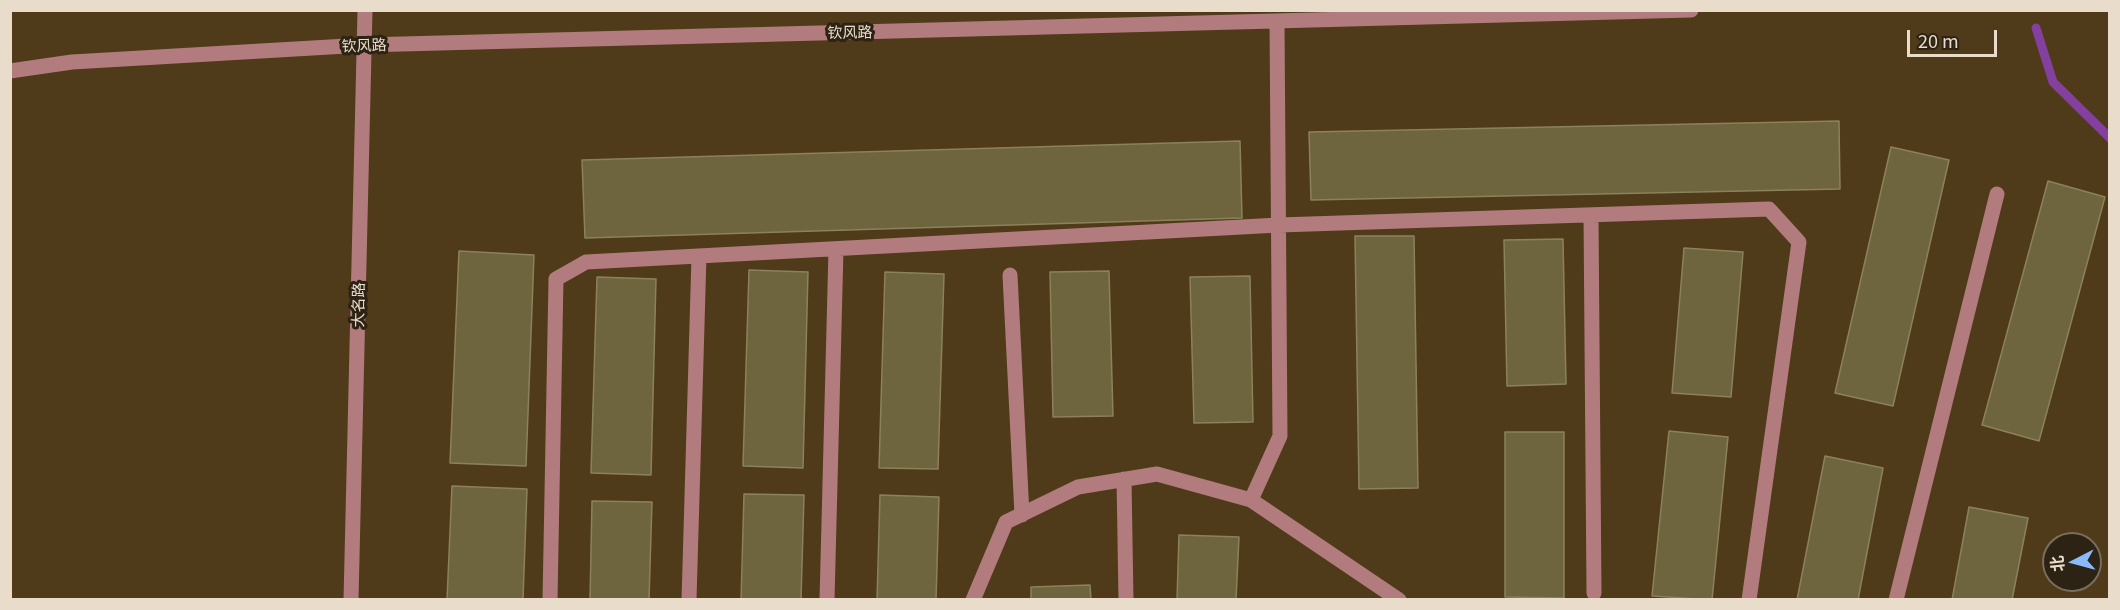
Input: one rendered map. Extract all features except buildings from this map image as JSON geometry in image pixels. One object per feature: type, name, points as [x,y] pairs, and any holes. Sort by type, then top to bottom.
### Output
[{"type":"street","name":"大名路","points":[[351,600],[365,10]]},
{"type":"street","name":"钦风路","points":[[10,71],[72,62],[364,45],[1691,10]]},
{"type":"street","points":[[1251,500],[1280,435],[1277,21]]},
{"type":"street","points":[[1896,600],[1997,194]]},
{"type":"street","points":[[550,600],[556,279],[586,262],[1279,225],[1769,209],[1799,242],[1749,600]]},
{"type":"street","points":[[1591,215],[1594,593]]},
{"type":"street","points":[[827,600],[836,249]]},
{"type":"street","points":[[689,600],[699,256]]},
{"type":"street","points":[[1010,275],[1022,515]]},
{"type":"street","points":[[973,600],[1006,522],[1078,487],[1157,474],[1251,500],[1400,600]]},
{"type":"street","points":[[1124,479],[1126,600]]},
{"type":"waterway","points":[[2036,28],[2053,82],[2110,138]]}]
